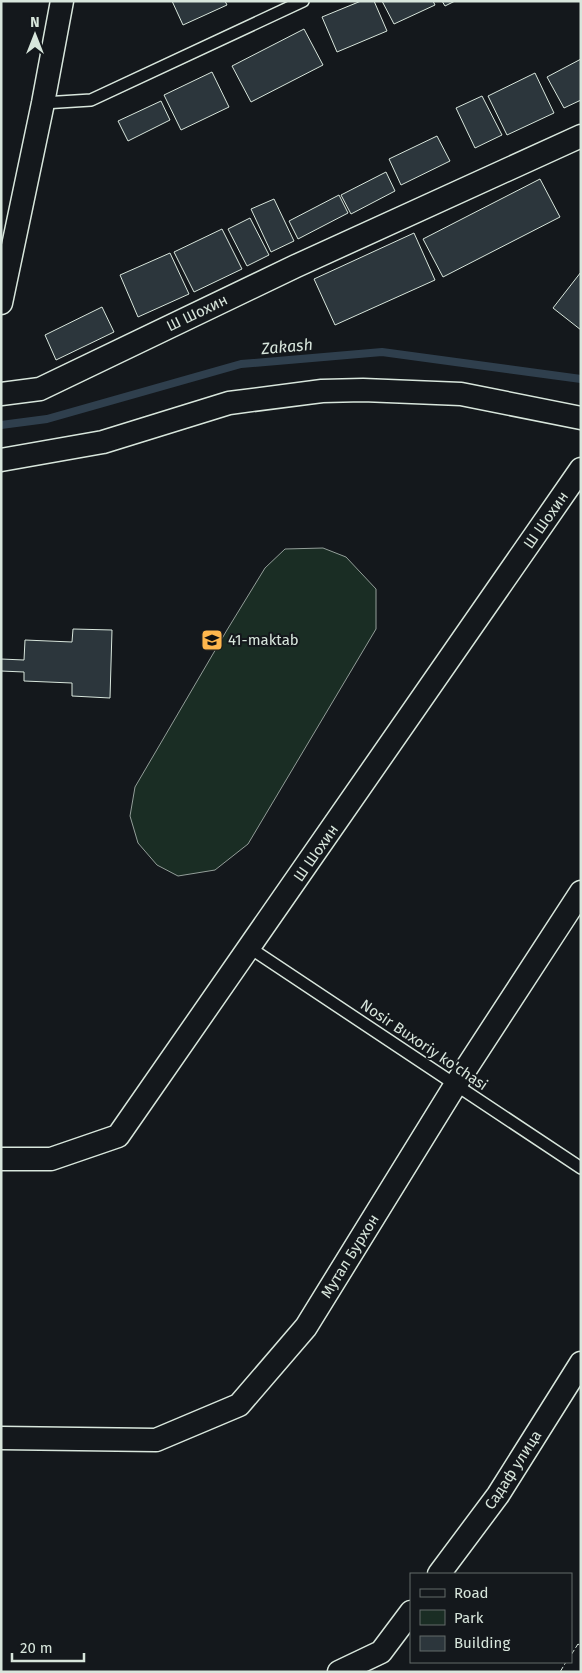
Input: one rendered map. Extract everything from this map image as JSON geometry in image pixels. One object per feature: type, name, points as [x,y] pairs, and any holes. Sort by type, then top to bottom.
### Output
[{"type":"street","points":[[1,303],[43,103],[62,1]]},
{"type":"street","name":"Ш Шохин","points":[[1,394],[40,389],[296,266],[581,136]]},
{"type":"street","points":[[1,460],[103,442],[229,403],[322,391],[364,390],[460,394],[581,418]]},
{"type":"street","name":"Ш Шохин","points":[[1,1158],[51,1160],[118,1136],[581,469]]},
{"type":"street","name":"Мутал Бурхон","points":[[1,1438],[156,1440],[239,1405],[306,1327],[456,1084],[581,892]]},
{"type":"street","name":"Садаф улица","points":[[440,1573],[498,1495],[581,1363]]},
{"type":"street","points":[[339,1672],[381,1652],[410,1613]]},
{"type":"lane","points":[[43,103],[92,100],[303,1]]},
{"type":"lane","name":"Nosir Buxoriy ko'chasi","points":[[250,948],[581,1168]]},
{"type":"green space","points":[[323,548],[346,557],[376,589],[376,629],[248,844],[215,870],[178,876],[157,865],[138,843],[130,816],[135,787],[265,568],[285,549]]},
{"type":"building","points":[[172,1],[225,1],[227,5],[183,25]]},
{"type":"building","points":[[361,1],[374,1],[387,31],[337,52],[322,17]]},
{"type":"building","points":[[382,1],[433,1],[435,5],[394,24]]},
{"type":"building","points":[[442,1],[455,1],[445,6]]},
{"type":"building","points":[[304,29],[323,65],[251,102],[232,66]]},
{"type":"building","points":[[581,59],[581,100],[564,108],[547,77]]},
{"type":"building","points":[[212,72],[229,107],[181,130],[164,95]]},
{"type":"building","points":[[535,73],[554,113],[507,135],[488,96]]},
{"type":"building","points":[[482,96],[502,135],[475,148],[456,108]]},
{"type":"building","points":[[161,101],[170,120],[128,141],[118,121]]},
{"type":"building","points":[[437,136],[450,161],[401,185],[389,159]]},
{"type":"building","points":[[386,172],[395,191],[351,214],[341,195]]},
{"type":"building","points":[[540,179],[560,217],[443,277],[423,239]]},
{"type":"building","points":[[339,195],[348,213],[298,239],[289,221]]},
{"type":"building","points":[[274,199],[294,241],[271,252],[251,209]]},
{"type":"building","points":[[250,218],[269,255],[247,266],[228,229]]},
{"type":"building","points":[[222,229],[242,269],[194,292],[174,252]]},
{"type":"building","points":[[414,233],[435,280],[335,325],[314,279]]},
{"type":"building","points":[[170,253],[189,294],[138,317],[120,275]]},
{"type":"building","points":[[581,272],[581,330],[553,308]]},
{"type":"building","points":[[102,307],[114,332],[56,360],[45,335]]},
{"type":"building","points":[[73,629],[112,630],[110,698],[72,696],[72,683],[24,681],[24,672],[1,671],[1,659],[24,660],[25,640],[72,642]]},
{"type":"waterway","name":"Zakash","points":[[1,425],[47,419],[241,364],[382,352],[581,379]]},
{"type":"fence","points":[[572,1653],[578,1644],[581,1646]]},
{"type":"fence","points":[[560,1672],[565,1663]]},
{"type":"place","name":"41-maktab","points":[[212,640]]}]
